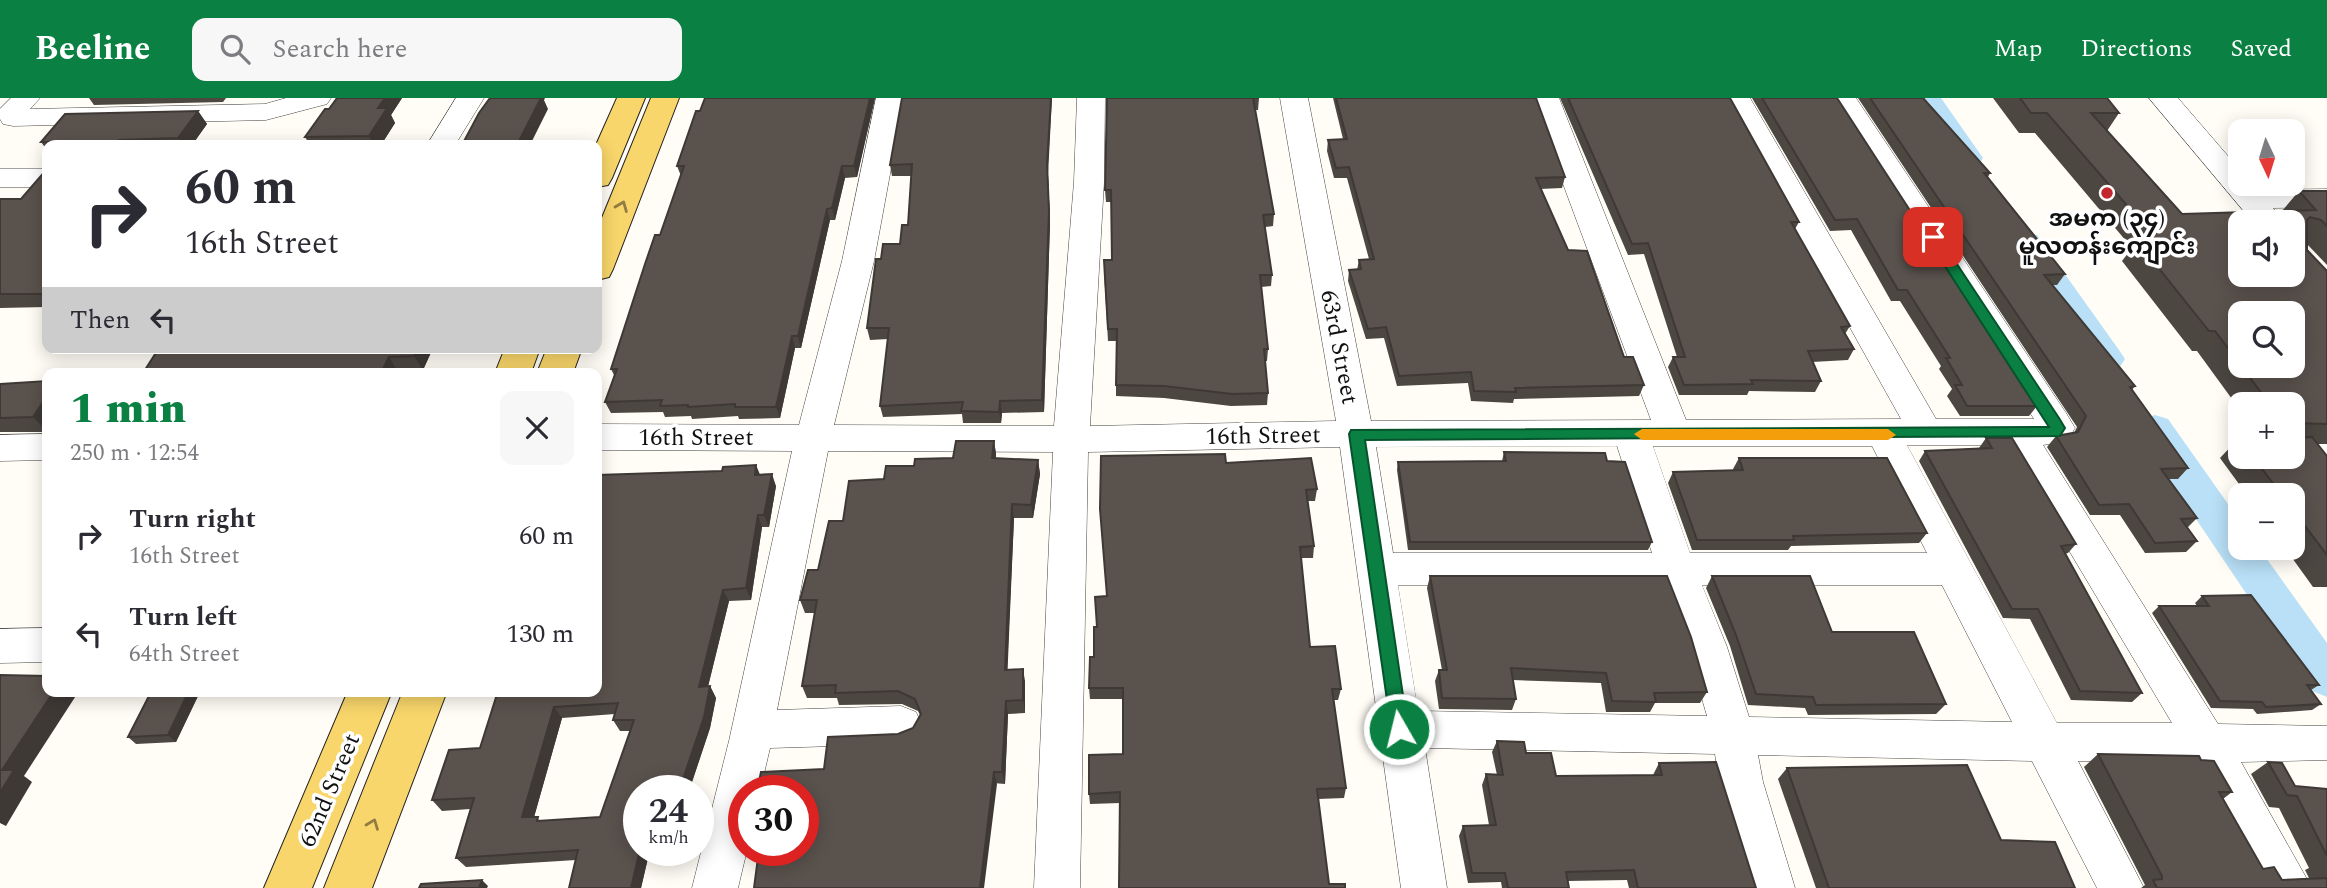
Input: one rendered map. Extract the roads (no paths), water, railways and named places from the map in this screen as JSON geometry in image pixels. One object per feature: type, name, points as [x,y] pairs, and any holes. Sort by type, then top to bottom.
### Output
[{"type":"main road","points":[[602,166],[631,98]]},
{"type":"main road","points":[[602,256],[665,98]]},
{"type":"main road","name":"62nd Street","points":[[288,888],[368,697]]},
{"type":"main road","points":[[348,888],[423,697]]},
{"type":"street","points":[[26,98],[11,113],[13,118],[266,112],[317,98]]},
{"type":"street","points":[[444,140],[470,98]]},
{"type":"street","points":[[715,888],[752,730],[813,437],[858,261],[890,98]]},
{"type":"street","points":[[1057,888],[1070,439],[1090,182],[1091,98]]},
{"type":"street","name":"63rd Street","points":[[1294,98],[1356,434],[1424,888]]},
{"type":"street","points":[[1545,98],[1674,434]]},
{"type":"street","points":[[1736,98],[1926,433]]},
{"type":"street","points":[[1842,98],[2057,428],[2036,433],[2290,888]]},
{"type":"street","points":[[2163,98],[2258,210]]},
{"type":"street","points":[[0,178],[42,177]]},
{"type":"street","points":[[2248,199],[2327,198]]},
{"type":"street","name":"16th Street","points":[[602,437],[1070,439],[1356,434],[2036,433]]},
{"type":"street","points":[[1631,435],[1677,571],[1707,647],[1734,736],[1741,782],[1772,888]]},
{"type":"street","points":[[1884,435],[2121,888]]},
{"type":"street","points":[[0,449],[42,447]]},
{"type":"street","points":[[1377,569],[1954,569]]},
{"type":"street","points":[[0,646],[42,645]]},
{"type":"street","points":[[752,730],[901,725]]},
{"type":"street","points":[[1399,729],[2043,742],[2321,743]]},
{"type":"waterway","points":[[1927,98],[1968,158]]},
{"type":"waterway","points":[[2026,242],[2107,359]]},
{"type":"waterway","points":[[2155,429],[2327,678]]},
{"type":"place","name":"အမက (၃၄) မူလတန်းကျောင်း","points":[[2107,193]]}]
